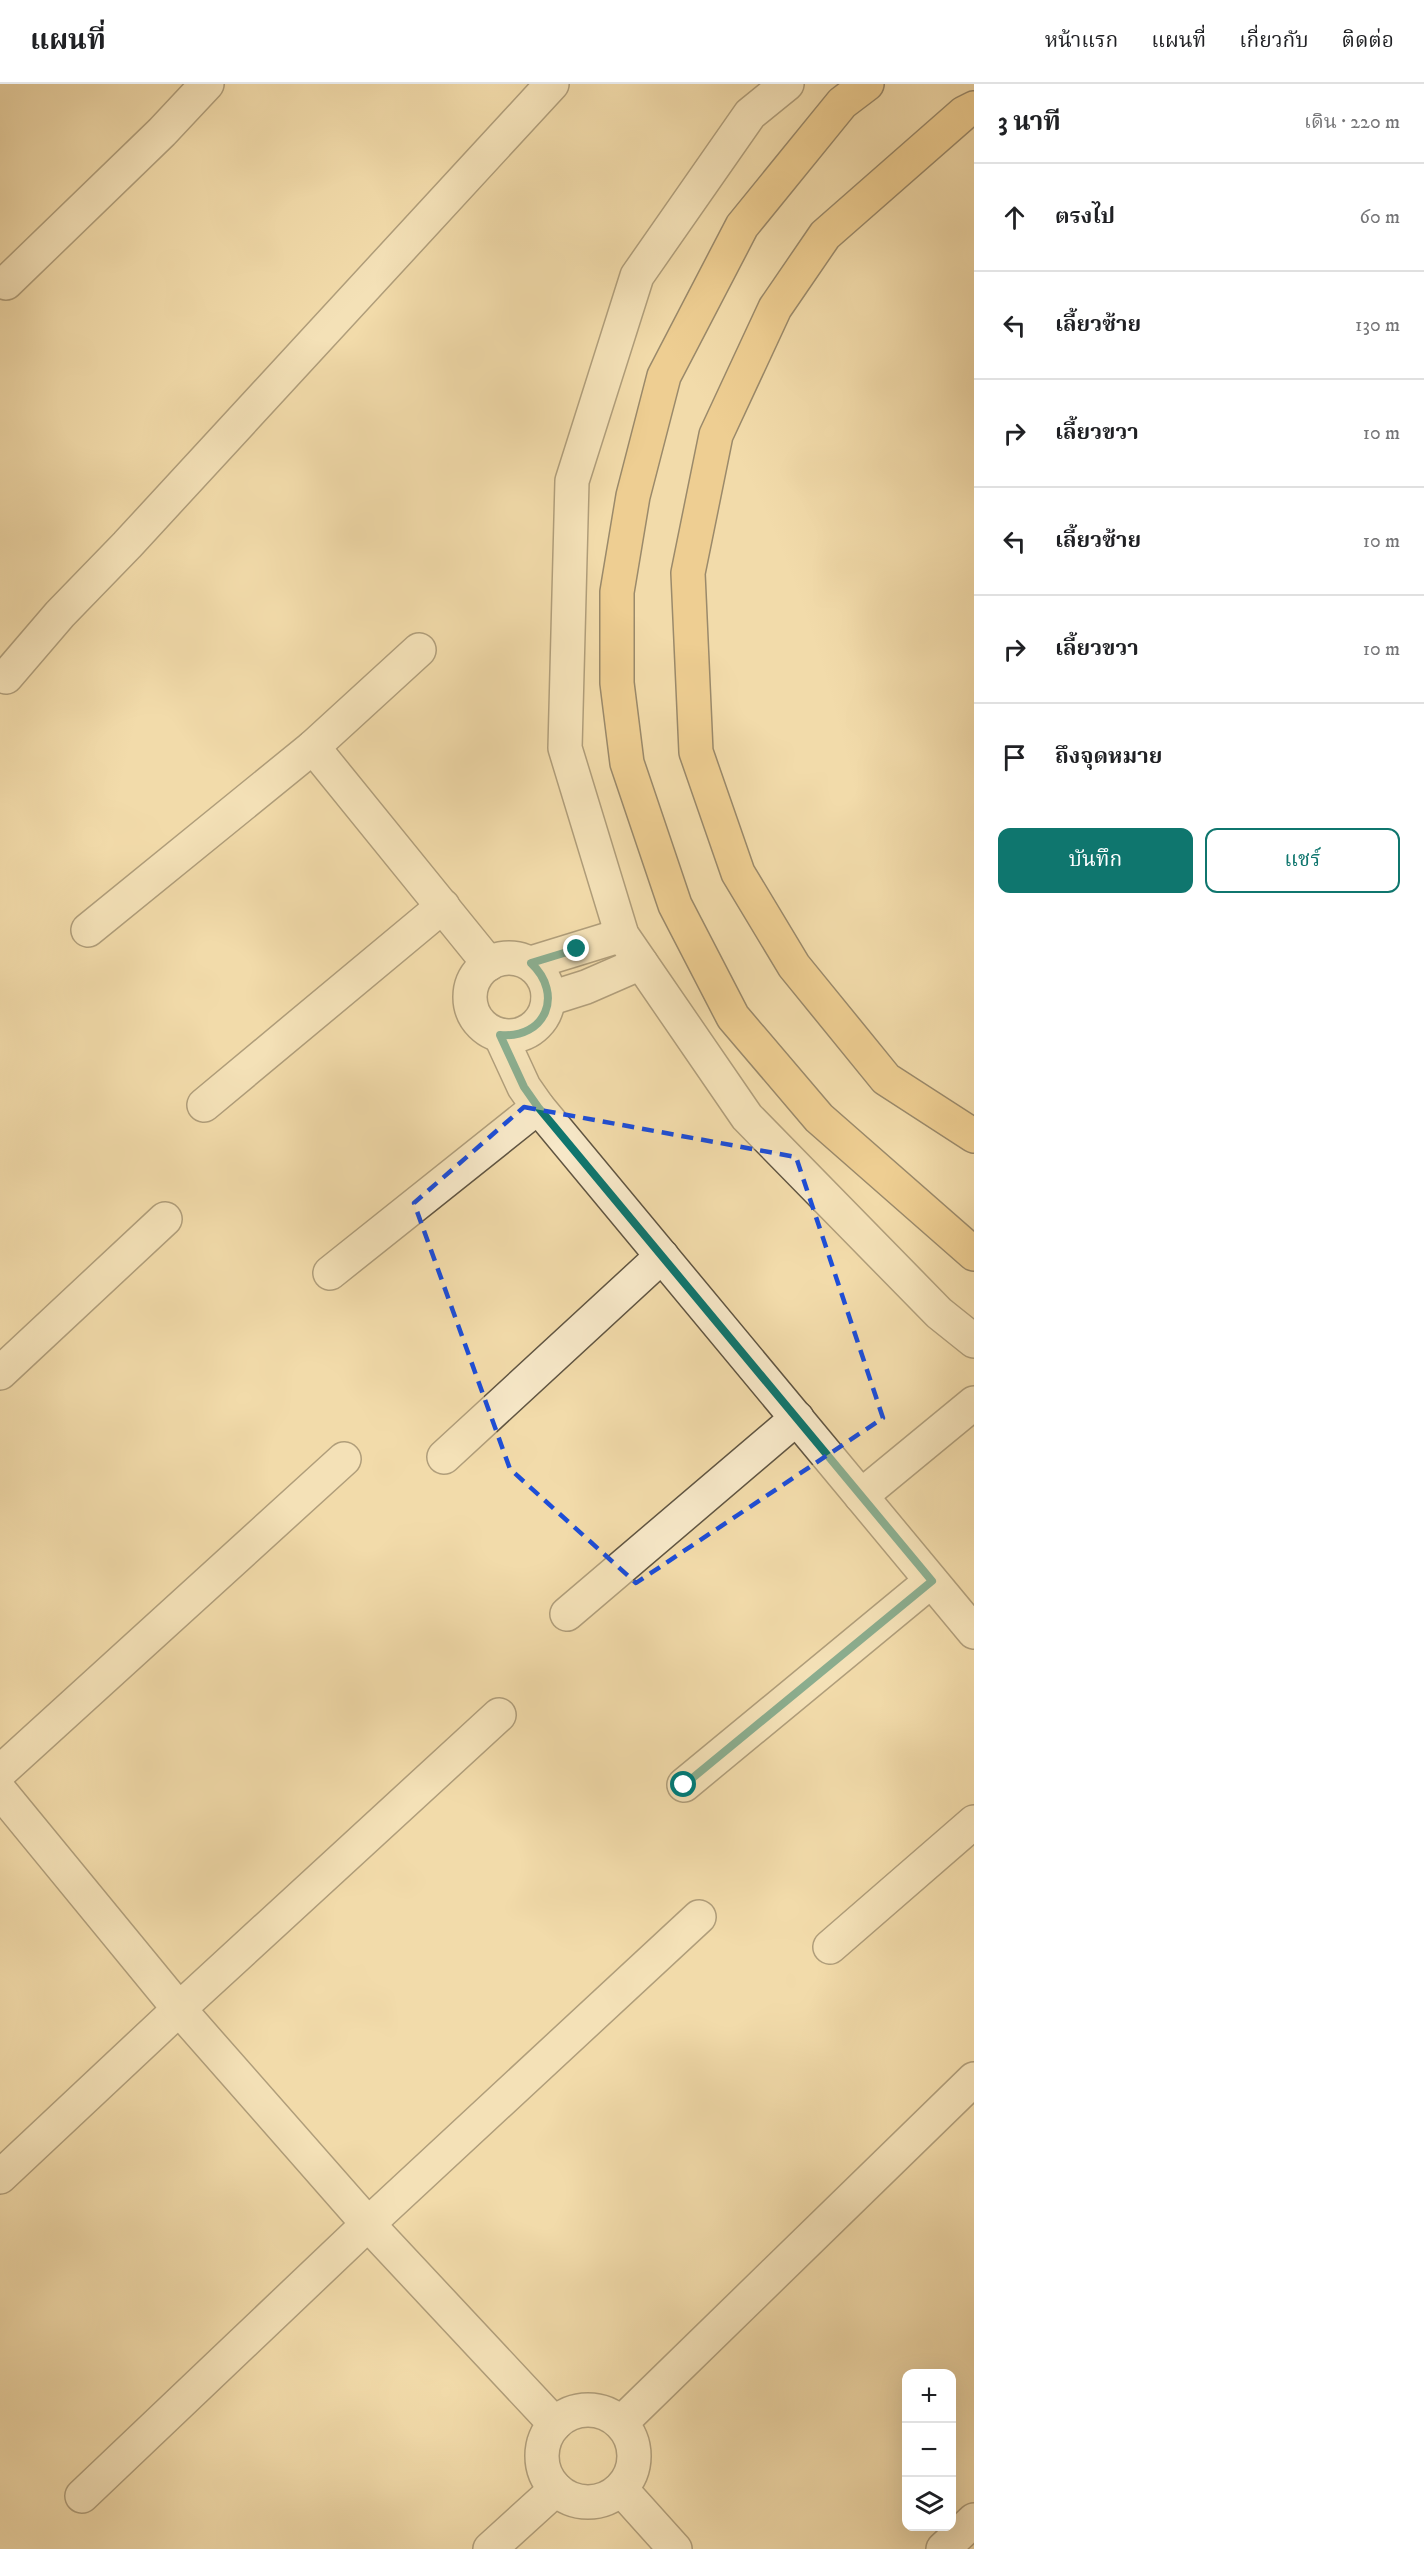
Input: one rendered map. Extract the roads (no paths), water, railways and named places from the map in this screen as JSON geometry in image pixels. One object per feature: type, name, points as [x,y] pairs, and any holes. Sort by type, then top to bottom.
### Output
[{"type":"highway","points":[[867,84],[842,103],[742,226],[664,376],[633,496],[617,592],[617,683],[627,763],[675,905],[733,1017],[819,1118],[974,1254]]},
{"type":"highway","points":[[974,108],[964,113],[825,235],[775,308],[716,435],[688,573],[696,752],[738,873],[794,966],[886,1079],[974,1136]]},
{"type":"street","points":[[6,283],[162,132],[207,84]]},
{"type":"street","points":[[6,677],[60,614],[127,545],[552,84]]},
{"type":"street","points":[[787,84],[750,114],[638,276],[572,481],[565,748],[622,935],[747,1117],[939,1313],[974,1341]]},
{"type":"street","points":[[88,930],[313,747],[419,650]]},
{"type":"street","points":[[313,747],[489,964]]},
{"type":"street","points":[[204,1105],[442,906]]},
{"type":"street","points":[[531,963],[622,935]]},
{"type":"street","points":[[505,958],[518,958],[531,963],[541,973],[547,985],[548,999],[545,1012],[538,1024],[527,1032],[514,1036],[500,1035],[487,1030],[477,1021],[471,1008],[470,995],[473,981],[480,970],[489,964],[505,958]]},
{"type":"street","points":[[548,999],[586,987],[641,963]]},
{"type":"street","points":[[500,1035],[524,1087],[538,1107],[974,1632]]},
{"type":"street","points":[[330,1273],[538,1107]]},
{"type":"street","points":[[0,1373],[165,1219]]},
{"type":"street","points":[[444,1457],[662,1256]]},
{"type":"street","points":[[861,1496],[974,1403]]},
{"type":"street","points":[[567,1614],[796,1418]]},
{"type":"street","points":[[0,1772],[344,1459]]},
{"type":"street","points":[[684,1785],[932,1581]]},
{"type":"street","points":[[0,2177],[499,1715]]},
{"type":"street","points":[[0,1791],[179,2009],[368,2224],[555,2424]]},
{"type":"street","points":[[830,1947],[974,1822]]},
{"type":"street","points":[[82,2496],[368,2224],[699,1917]]},
{"type":"street","points":[[621,2423],[974,2079]]},
{"type":"street","points":[[588,2410],[605,2414],[621,2423],[631,2438],[635,2456],[631,2473],[621,2489],[606,2499],[589,2502],[571,2500],[556,2489],[546,2475],[542,2457],[546,2439],[555,2424],[570,2414],[588,2410]]},
{"type":"street","points":[[490,2549],[556,2489]]},
{"type":"street","points":[[621,2489],[675,2549]]},
{"type":"street","points":[[943,2549],[974,2520]]}]
